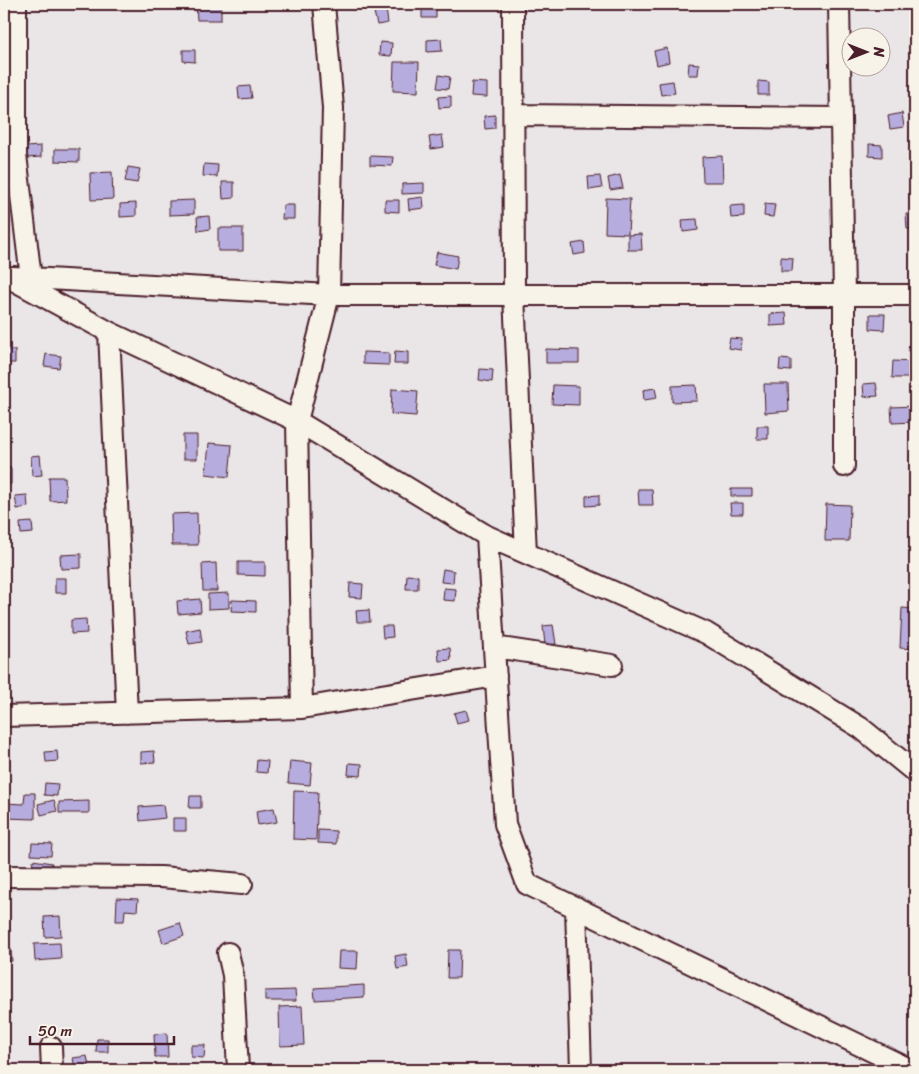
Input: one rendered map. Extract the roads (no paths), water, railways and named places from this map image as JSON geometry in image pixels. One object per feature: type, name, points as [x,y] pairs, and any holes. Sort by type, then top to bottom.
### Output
[{"type":"street","points":[[16,4],[16,155],[31,278]]},
{"type":"street","points":[[302,708],[297,421],[329,294],[332,108],[324,4]]},
{"type":"street","points":[[513,4],[514,294],[526,553]]},
{"type":"street","points":[[839,4],[844,294],[844,466]]},
{"type":"street","points":[[514,115],[841,118]]},
{"type":"street","points":[[5,276],[329,294],[915,295]]},
{"type":"street","points":[[5,276],[109,332],[297,421],[487,536],[706,633],[861,728],[915,772]]},
{"type":"street","points":[[109,332],[127,713]]},
{"type":"street","points":[[487,536],[505,824],[527,884],[911,1070]]},
{"type":"street","points":[[494,647],[612,665]]},
{"type":"street","points":[[4,716],[302,708],[496,676]]},
{"type":"street","points":[[4,876],[161,877],[242,884]]},
{"type":"street","points":[[576,907],[581,1070]]},
{"type":"street","points":[[228,953],[233,975],[238,1070]]},
{"type":"street","points":[[51,1047],[52,1070]]}]
